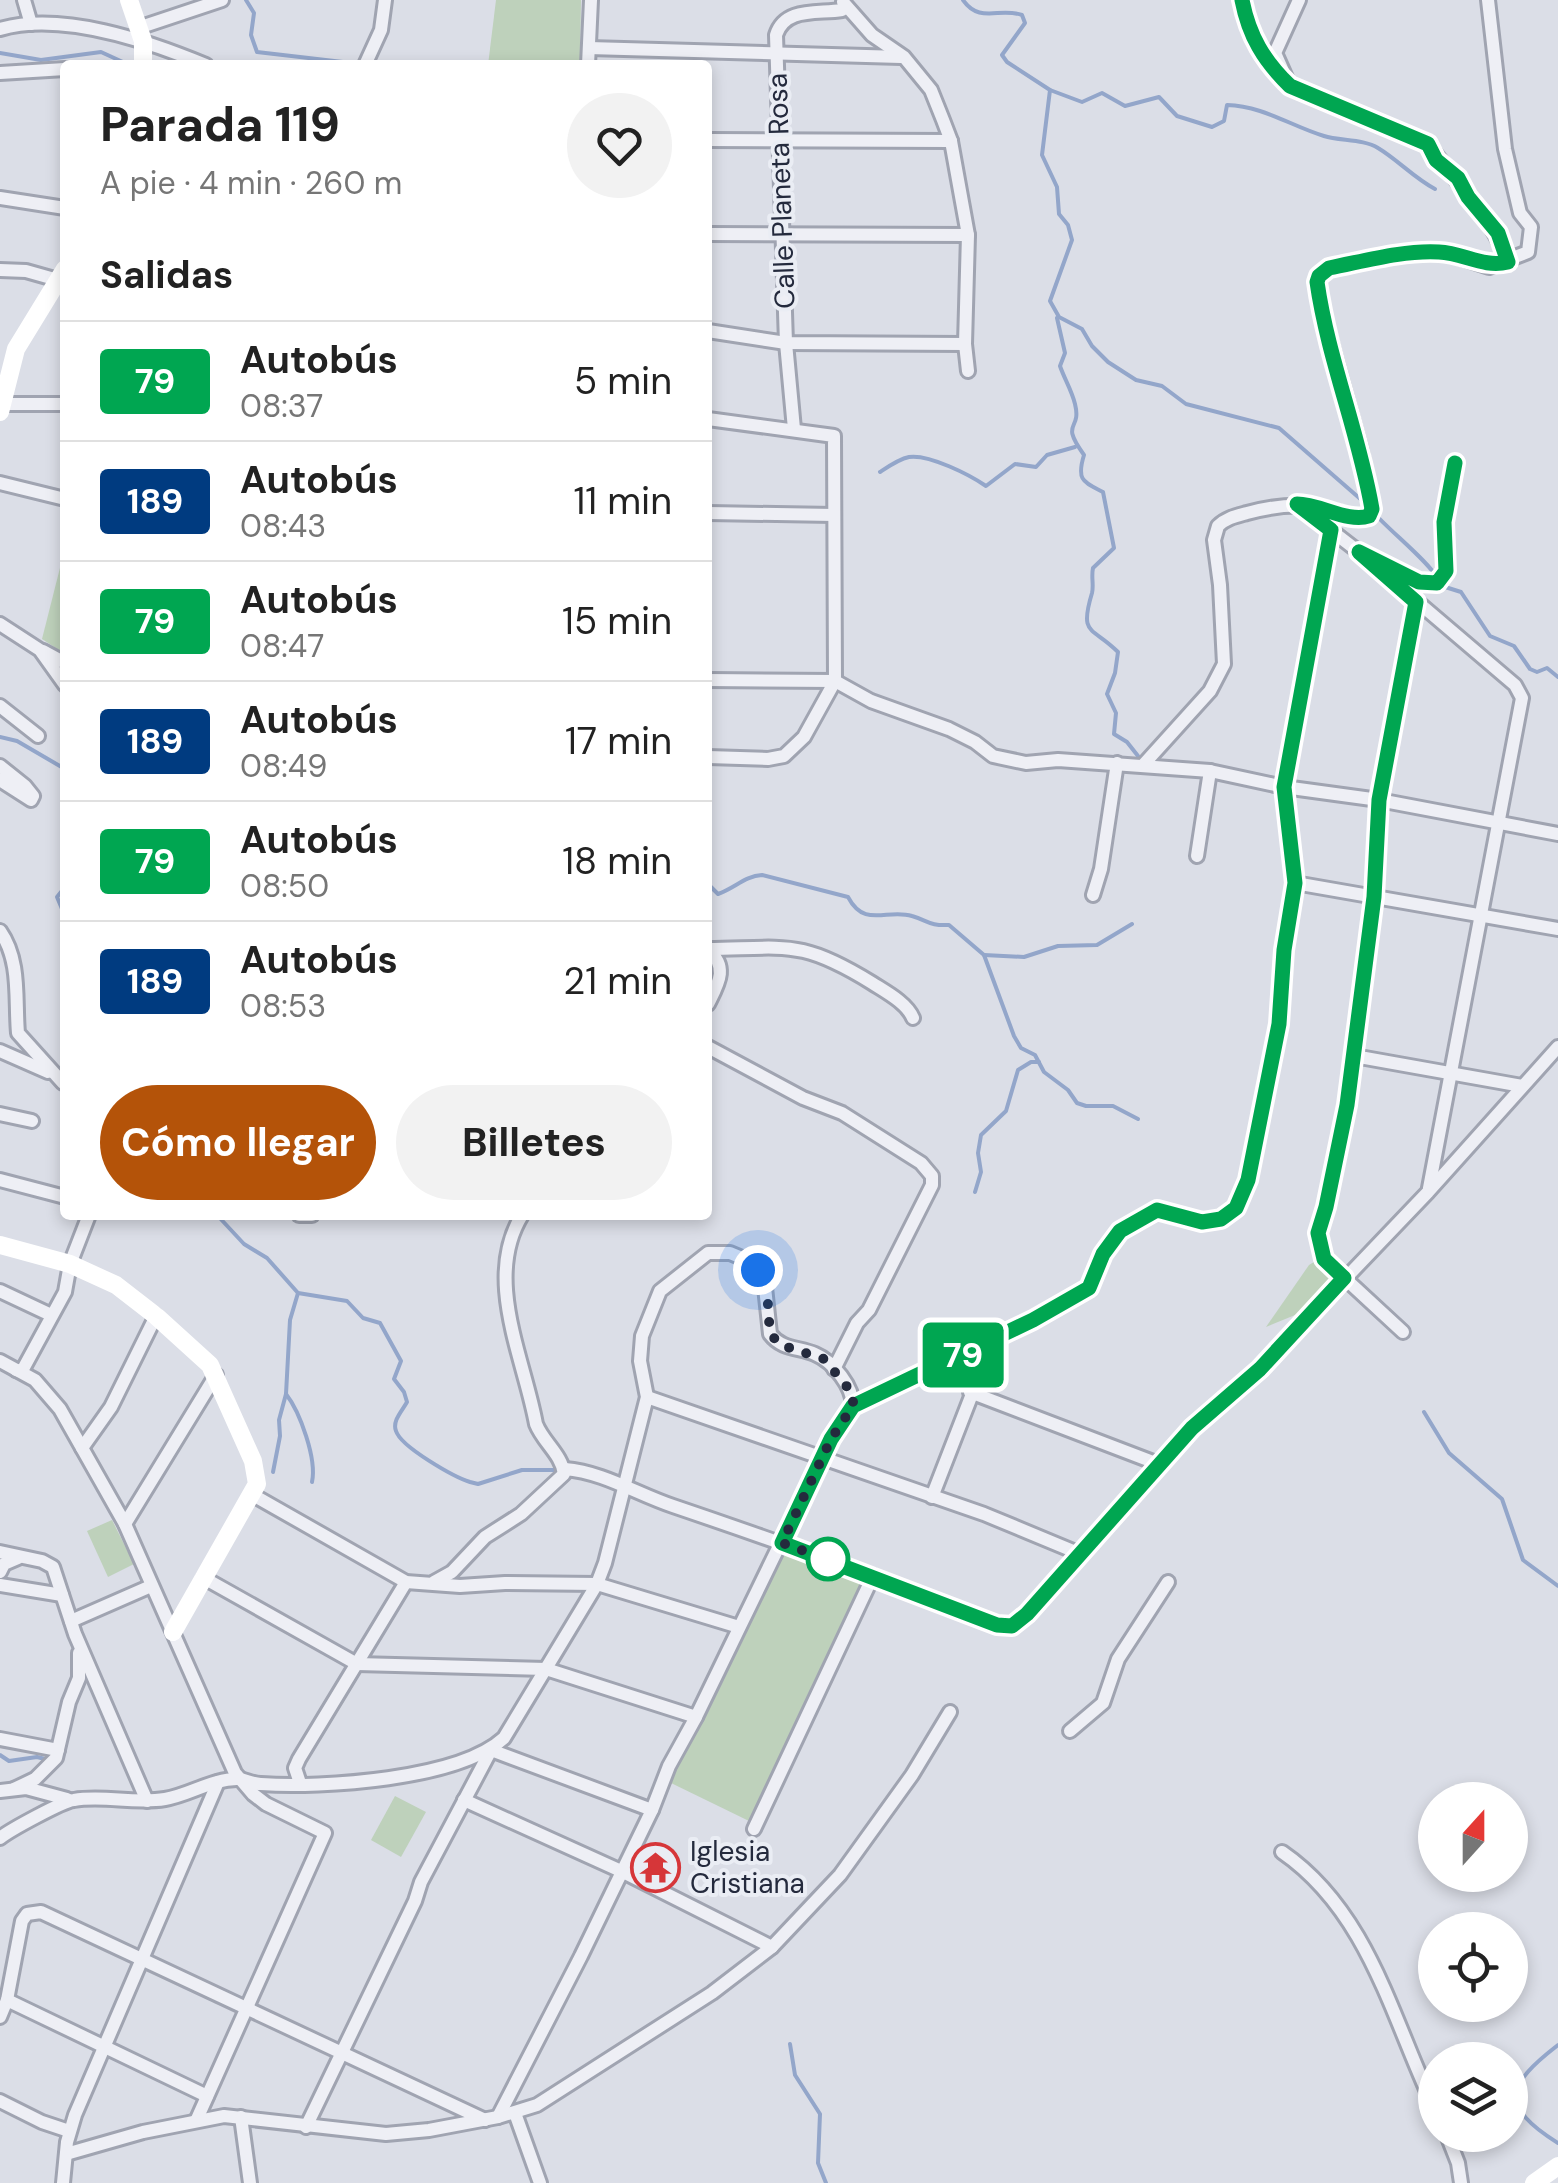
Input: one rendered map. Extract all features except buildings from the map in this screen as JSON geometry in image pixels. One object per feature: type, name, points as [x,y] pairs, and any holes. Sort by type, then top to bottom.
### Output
[{"type":"street","points":[[24,0],[31,24]]},
{"type":"street","points":[[129,0],[143,60]]},
{"type":"street","points":[[140,34],[222,0]]},
{"type":"street","points":[[367,60],[381,30],[385,0]]},
{"type":"street","points":[[588,60],[591,0]]},
{"type":"street","points":[[1242,0],[1248,27],[1267,64],[1290,86],[1428,144],[1436,160],[1458,178],[1468,197],[1498,233],[1508,262]]},
{"type":"street","points":[[1290,86],[1275,52],[1300,0]]},
{"type":"street","points":[[1144,764],[1210,691],[1224,664],[1214,540],[1218,526],[1233,517],[1297,504],[1360,519],[1369,516],[1372,509],[1361,451],[1320,300],[1319,276],[1329,268],[1415,252],[1443,252],[1490,267],[1528,252],[1531,227],[1520,213],[1505,149],[1488,0]]},
{"type":"street","points":[[843,3],[872,35],[904,58],[931,90],[950,142],[968,236],[968,371]]},
{"type":"street","name":"Calle Planeta Rosa","points":[[794,429],[786,343],[776,35],[787,18],[800,13],[842,10],[843,3]]},
{"type":"street","points":[[0,28],[31,24],[140,34],[195,60]]},
{"type":"street","points":[[589,48],[904,58]]},
{"type":"street","points":[[0,73],[60,68]]},
{"type":"street","points":[[712,140],[950,142]]},
{"type":"street","points":[[0,198],[60,207]]},
{"type":"street","points":[[712,234],[968,236]]},
{"type":"street","points":[[0,270],[60,277]]},
{"type":"street","points":[[60,280],[8,350],[1,408],[60,404]]},
{"type":"street","points":[[712,332],[786,343],[965,344]]},
{"type":"street","points":[[712,419],[834,436],[835,681],[804,737],[784,756],[768,760],[712,757]]},
{"type":"street","points":[[1359,552],[1419,582],[1437,583],[1446,571],[1444,522],[1455,463]]},
{"type":"street","points":[[0,483],[60,498]]},
{"type":"street","points":[[1297,504],[1359,552],[1520,691],[1522,706],[1428,1192]]},
{"type":"street","points":[[712,513],[834,515]]},
{"type":"street","points":[[853,1406],[993,1340],[1089,1288],[1103,1254],[1120,1231],[1157,1210],[1202,1222],[1221,1219],[1236,1208],[1248,1180],[1279,1024],[1284,950],[1295,883],[1284,787],[1331,530]]},
{"type":"street","points":[[1403,1332],[1324,1259],[1318,1238],[1347,1105],[1374,897],[1379,800],[1416,602]]},
{"type":"street","points":[[0,624],[60,660]]},
{"type":"street","points":[[40,650],[60,678]]},
{"type":"street","points":[[712,680],[835,681],[871,701],[949,729],[993,756],[1026,763],[1058,760],[1210,771],[1558,834]]},
{"type":"street","points":[[0,706],[38,736]]},
{"type":"street","points":[[1094,895],[1102,869],[1118,763]]},
{"type":"street","points":[[0,766],[25,786],[33,796],[31,800],[0,780]]},
{"type":"street","points":[[1197,856],[1210,771]]},
{"type":"street","points":[[1295,883],[1558,929]]},
{"type":"street","points":[[0,931],[10,949],[18,1033],[60,1080]]},
{"type":"street","points":[[712,950],[784,946],[821,954],[884,990],[914,1018]]},
{"type":"street","points":[[712,955],[721,973],[712,994]]},
{"type":"street","points":[[564,1469],[580,1470],[1005,1626],[1020,1622],[1192,1428],[1260,1369],[1428,1192],[1558,1047]]},
{"type":"street","points":[[712,1049],[803,1098],[831,1108],[921,1163],[932,1176],[932,1185],[834,1369]]},
{"type":"street","points":[[0,1051],[39,1067],[60,1081]]},
{"type":"street","points":[[1354,1056],[1522,1086]]},
{"type":"street","points":[[0,1114],[32,1121]]},
{"type":"street","points":[[0,1180],[60,1196]]},
{"type":"street","points":[[22,1371],[65,1292],[70,1264],[87,1220]]},
{"type":"street","points":[[432,1582],[452,1572],[485,1537],[521,1514],[538,1495],[562,1479],[564,1469],[536,1424],[506,1291],[505,1262],[520,1220]]},
{"type":"street","points":[[0,1245],[70,1264],[116,1285],[156,1316],[216,1375],[257,1473],[253,1496],[173,1632]]},
{"type":"street","points":[[7,1790],[26,1788],[74,1800],[147,1800],[180,1796],[218,1782],[241,1779],[262,1784],[300,1784],[394,1776],[452,1765],[490,1750],[504,1738],[596,1584],[619,1517],[647,1396],[640,1362],[642,1336],[654,1302],[669,1281],[700,1257],[718,1252],[742,1258],[758,1270],[767,1291],[768,1326],[775,1341],[815,1354],[834,1369],[853,1394],[853,1406],[822,1456],[669,1766],[582,1956],[491,2118]]},
{"type":"street","points":[[0,1291],[52,1315]]},
{"type":"street","points":[[82,1448],[111,1407],[156,1316]]},
{"type":"street","points":[[932,1497],[993,1340]]},
{"type":"street","points":[[0,1364],[22,1371],[46,1390],[82,1448],[125,1524],[235,1773],[266,1804],[325,1833],[197,2119]]},
{"type":"street","points":[[125,1524],[216,1375]]},
{"type":"street","points":[[970,1392],[1161,1465]]},
{"type":"street","points":[[647,1396],[984,1514],[1078,1553]]},
{"type":"street","points":[[253,1496],[406,1582],[460,1586],[505,1582],[596,1584],[739,1627]]},
{"type":"street","points":[[0,1552],[52,1567],[73,1628],[147,1800]]},
{"type":"street","points":[[0,1572],[4,1564],[21,1558]]},
{"type":"street","points":[[754,1830],[873,1576]]},
{"type":"street","points":[[204,1578],[358,1664],[546,1668],[696,1716]]},
{"type":"street","points":[[300,1784],[295,1768],[298,1759],[406,1582]]},
{"type":"street","points":[[1070,1731],[1103,1703],[1118,1659],[1168,1582]]},
{"type":"street","points":[[0,1585],[62,1596]]},
{"type":"street","points":[[73,1628],[151,1586]]},
{"type":"street","points":[[7,1790],[44,1773],[56,1758],[81,1668],[73,1628]]},
{"type":"street","points":[[66,2154],[197,2119],[241,2117],[386,2134],[515,2113],[555,2094],[712,1994],[772,1947],[840,1875],[912,1775],[950,1712]]},
{"type":"street","points":[[0,1739],[58,1750]]},
{"type":"street","points":[[306,2127],[421,1882],[490,1750]]},
{"type":"street","points":[[490,1750],[652,1810]]},
{"type":"street","points":[[63,2183],[69,2131],[218,1782]]},
{"type":"street","points":[[0,1838],[58,1804],[74,1800]]},
{"type":"street","points":[[464,1800],[621,1871],[772,1947]]},
{"type":"street","points":[[1282,1852],[1344,1913],[1382,1981],[1418,2068]]},
{"type":"street","points":[[0,2017],[7,2000],[22,1921],[26,1914],[41,1912],[491,2118]]},
{"type":"street","points":[[7,2000],[206,2096]]},
{"type":"street","points":[[0,2101],[69,2131]]},
{"type":"street","points":[[515,2113],[540,2183]]},
{"type":"street","points":[[241,2117],[250,2183]]},
{"type":"street","points":[[1454,2152],[1461,2183]]},
{"type":"street","points":[[1534,2183],[1558,2166]]},
{"type":"green space","points":[[496,0],[581,0],[580,60],[489,60]]},
{"type":"green space","points":[[60,568],[60,651],[42,639]]},
{"type":"green space","points":[[1319,1259],[1338,1275],[1336,1279],[1300,1313],[1266,1327],[1309,1265]]},
{"type":"green space","points":[[112,1520],[134,1564],[108,1577],[87,1531]]},
{"type":"green space","points":[[786,1550],[866,1580],[754,1820],[749,1821],[671,1783],[670,1779]]},
{"type":"green space","points":[[395,1796],[426,1812],[401,1857],[371,1840]]},
{"type":"waterway","points":[[246,0],[254,13],[251,35],[257,52],[326,60]]},
{"type":"waterway","points":[[963,0],[983,13],[1022,15],[1025,23],[1002,55],[1050,90],[1042,155],[1057,187],[1059,214],[1068,225],[1072,240],[1050,301],[1059,317],[1082,329],[1108,362],[1136,380],[1162,386],[1186,404],[1279,428],[1365,503]]},
{"type":"waterway","points":[[0,53],[41,60],[101,52],[118,60]]},
{"type":"waterway","points":[[1050,90],[1082,102],[1102,93],[1125,106],[1159,97],[1177,116],[1212,127],[1224,121],[1227,105],[1253,109],[1324,136],[1372,145],[1435,189]]},
{"type":"waterway","points":[[1057,318],[1065,353],[1060,366],[1076,413],[1072,431],[1084,455],[1081,475],[1103,492],[1114,548],[1093,568],[1088,624],[1118,652],[1107,694],[1116,713],[1114,734],[1138,756]]},
{"type":"waterway","points":[[880,472],[902,459],[917,457],[949,466],[986,486],[1015,464],[1036,467],[1047,455],[1075,447]]},
{"type":"waterway","points":[[1375,514],[1437,578]]},
{"type":"waterway","points":[[1442,586],[1461,592],[1490,636],[1514,646],[1530,669],[1537,672],[1547,668],[1558,677]]},
{"type":"waterway","points":[[0,737],[17,741],[60,766]]},
{"type":"waterway","points":[[712,888],[718,894],[762,875],[848,897],[855,907],[869,915],[903,914],[949,925],[984,955],[1014,1036],[1021,1048],[1035,1055],[1044,1072],[1068,1090],[1077,1103],[1113,1106],[1138,1119]]},
{"type":"waterway","points":[[60,893],[60,904]]},
{"type":"waterway","points":[[984,955],[1024,957],[1058,946],[1097,945],[1132,924]]},
{"type":"waterway","points":[[975,1192],[981,1172],[981,1135],[1006,1111],[1018,1070],[1039,1062]]},
{"type":"waterway","points":[[222,1220],[244,1244],[267,1258],[298,1293],[347,1301],[363,1318],[380,1323],[401,1361],[394,1379],[407,1402],[396,1420],[396,1431],[417,1453],[478,1484],[522,1470],[555,1470]]},
{"type":"waterway","points":[[298,1293],[290,1320],[286,1394],[306,1436],[312,1482]]},
{"type":"waterway","points":[[273,1472],[286,1394]]},
{"type":"waterway","points":[[1424,1412],[1449,1453],[1502,1499],[1523,1560],[1558,1586]]},
{"type":"waterway","points":[[0,1755],[9,1761],[45,1759]]},
{"type":"waterway","points":[[790,2044],[795,2075],[820,2114],[818,2163],[826,2183]]},
{"type":"waterway","points":[[1558,2045],[1528,2072],[1516,2095],[1526,2118],[1558,2143]]},
{"type":"bus line","name":"79","points":[[1242,0],[1251,35],[1276,73],[1290,86],[1428,144],[1436,160],[1458,178],[1468,197],[1498,233],[1508,262],[1490,267],[1443,252],[1415,252],[1329,268],[1317,282],[1361,451],[1372,512],[1360,519],[1297,504],[1331,530],[1284,787],[1295,883],[1284,950],[1279,1024],[1248,1180],[1236,1208],[1221,1219],[1202,1222],[1157,1210],[1120,1231],[1103,1254],[1089,1288],[1033,1320],[853,1406],[831,1439],[782,1543],[997,1625],[1012,1626],[1020,1622],[1192,1428],[1260,1369],[1344,1278],[1324,1259],[1318,1233],[1347,1105],[1374,897],[1379,800],[1416,602],[1359,552],[1419,582],[1437,583],[1446,571],[1444,522],[1455,463]]},
{"type":"place","name":"Iglesia Cristiana","points":[[655,1867]]},
{"type":"route","points":[[758,1270],[764,1278],[768,1326],[775,1341],[824,1359],[853,1394],[853,1406],[831,1439],[782,1543],[843,1565],[828,1559]]}]
